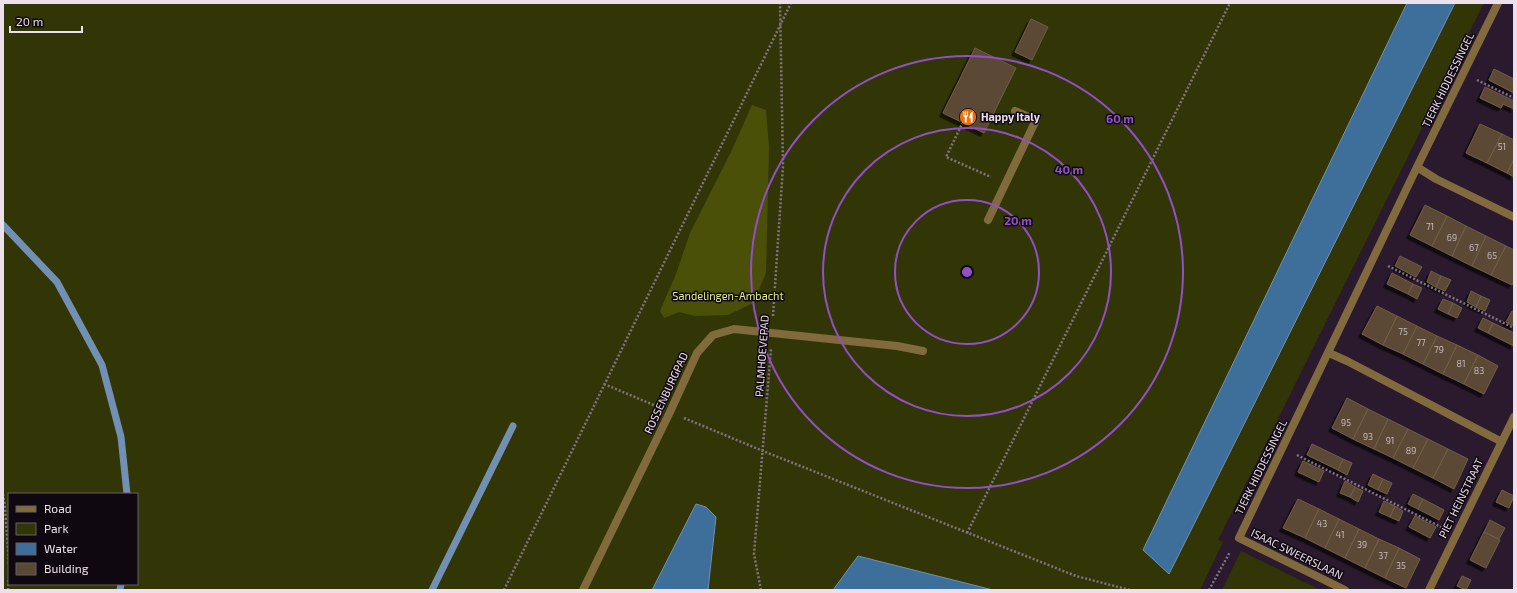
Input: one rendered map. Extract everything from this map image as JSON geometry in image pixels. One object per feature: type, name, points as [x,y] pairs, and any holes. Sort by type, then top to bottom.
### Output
[{"type":"street","name":"TJERK HIDDESSINGEL","points":[[1239,538],[1417,167],[1498,3]]},
{"type":"street","points":[[988,220],[1036,120],[1015,111]]},
{"type":"street","points":[[1417,167],[1436,179],[1514,217]]},
{"type":"street","name":"ROSSENBURGPAD","points":[[583,590],[670,412],[697,353],[713,335],[734,329],[897,346],[924,351]]},
{"type":"street","points":[[1329,353],[1502,442]]},
{"type":"street","name":"PIET HEINSTRAAT","points":[[1429,590],[1514,417]]},
{"type":"street","name":"ISAAC SWEERSLAAN","points":[[1239,538],[1345,590]]},
{"type":"path","name":"PALMHOEVEPAD","points":[[761,590],[754,554],[772,334],[783,166],[780,3]]},
{"type":"path","points":[[504,590],[791,3]]},
{"type":"path","points":[[967,533],[1230,3]]},
{"type":"path","points":[[1464,74],[1514,98]]},
{"type":"path","points":[[963,122],[946,157],[1005,183]]},
{"type":"path","points":[[1373,259],[1514,328]]},
{"type":"path","points":[[604,384],[763,451],[1076,576],[1130,590]]},
{"type":"path","points":[[1283,447],[1456,534]]},
{"type":"path","points":[[3,494],[8,550]]},
{"type":"path","points":[[1209,590],[1226,558],[1239,538]]},
{"type":"green space","name":"Sandelingen-Ambacht","points":[[3,3],[1454,3],[1447,19],[1455,3],[1484,3],[1218,540],[1223,542],[1200,590],[3,590]]},
{"type":"green space","points":[[752,105],[766,110],[769,147],[766,273],[753,303],[728,315],[695,316],[679,312],[664,318],[660,311],[676,274],[690,233],[731,152]]},
{"type":"green space","points":[[1241,551],[1320,590],[1222,590]]},
{"type":"water","points":[[1407,3],[1455,3],[1169,574],[1143,550]]},
{"type":"water","points":[[696,504],[706,507],[716,517],[708,590],[652,590]]},
{"type":"water","points":[[858,556],[993,590],[833,590]]},
{"type":"building","points":[[1031,19],[1048,27],[1032,60],[1015,52]]},
{"type":"building","points":[[975,48],[1016,68],[984,133],[943,113]]},
{"type":"building","points":[[1494,69],[1514,79],[1514,93],[1489,80]]},
{"type":"building","points":[[1485,87],[1514,101],[1514,109],[1503,104],[1501,108],[1480,98]]},
{"type":"building","points":[[1480,124],[1502,134],[1487,163],[1466,153]]},
{"type":"building","points":[[1502,134],[1514,140],[1514,159],[1507,173],[1487,163]]},
{"type":"building","points":[[1514,159],[1514,177],[1507,173]]},
{"type":"building","points":[[1425,205],[1447,216],[1432,246],[1410,235]]},
{"type":"building","points":[[1447,216],[1466,226],[1452,256],[1432,246]]},
{"type":"building","points":[[1466,226],[1486,236],[1472,266],[1452,256]]},
{"type":"building","points":[[1486,236],[1506,246],[1491,275],[1472,266]]},
{"type":"building","points":[[1506,246],[1514,250],[1514,281],[1512,285],[1491,275]]},
{"type":"building","points":[[1400,256],[1422,267],[1416,277],[1395,266]]},
{"type":"building","points":[[1431,271],[1441,276],[1436,287],[1427,282]]},
{"type":"building","points":[[1392,273],[1413,284],[1408,294],[1387,284]]},
{"type":"building","points":[[1441,276],[1451,280],[1445,291],[1436,287]]},
{"type":"building","points":[[1413,284],[1422,288],[1417,299],[1408,294]]},
{"type":"building","points":[[1471,291],[1481,296],[1476,307],[1467,302]]},
{"type":"building","points":[[1481,296],[1490,300],[1485,311],[1476,307]]},
{"type":"building","points":[[1443,299],[1453,303],[1448,314],[1438,309]]},
{"type":"building","points":[[1453,303],[1462,308],[1457,318],[1448,314]]},
{"type":"building","points":[[1377,306],[1397,316],[1383,345],[1362,334]]},
{"type":"building","points":[[1512,311],[1514,312],[1514,326],[1506,322]]},
{"type":"building","points":[[1397,316],[1417,326],[1403,354],[1383,345]]},
{"type":"building","points":[[1483,318],[1493,323],[1488,333],[1478,328]]},
{"type":"building","points":[[1493,323],[1514,333],[1514,346],[1488,333]]},
{"type":"building","points":[[1417,326],[1437,336],[1423,364],[1403,354]]},
{"type":"building","points":[[1437,336],[1457,345],[1443,374],[1423,364]]},
{"type":"building","points":[[1457,345],[1478,355],[1464,384],[1443,374]]},
{"type":"building","points":[[1478,355],[1498,366],[1484,394],[1464,384]]},
{"type":"building","points":[[1347,398],[1368,409],[1353,439],[1332,428]]},
{"type":"building","points":[[1368,409],[1388,419],[1374,449],[1353,439]]},
{"type":"building","points":[[1388,419],[1408,429],[1393,458],[1374,449]]},
{"type":"building","points":[[1408,429],[1428,439],[1413,468],[1393,458]]},
{"type":"building","points":[[1428,439],[1448,449],[1433,478],[1413,468]]},
{"type":"building","points":[[1312,444],[1343,459],[1338,470],[1307,455]]},
{"type":"building","points":[[1448,449],[1468,459],[1454,489],[1433,478]]},
{"type":"building","points":[[1343,459],[1352,463],[1347,475],[1338,470]]},
{"type":"building","points":[[1303,461],[1324,471],[1319,482],[1298,472]]},
{"type":"building","points":[[1373,474],[1383,479],[1378,490],[1368,485]]},
{"type":"building","points":[[1383,479],[1392,483],[1387,494],[1378,490]]},
{"type":"building","points":[[1345,481],[1355,487],[1350,497],[1340,493]]},
{"type":"building","points":[[1355,487],[1363,491],[1358,502],[1350,497]]},
{"type":"building","points":[[1502,490],[1514,496],[1509,508],[1496,502]]},
{"type":"building","points":[[1413,494],[1423,499],[1418,509],[1408,504]]},
{"type":"building","points":[[1298,499],[1319,509],[1305,538],[1283,528]]},
{"type":"building","points":[[1423,499],[1444,510],[1439,520],[1418,509]]},
{"type":"building","points":[[1384,501],[1395,506],[1390,517],[1379,512]]},
{"type":"building","points":[[1395,506],[1403,511],[1399,521],[1390,517]]},
{"type":"building","points":[[1319,509],[1339,519],[1325,548],[1305,538]]},
{"type":"building","points":[[1415,516],[1436,527],[1430,538],[1409,527]]},
{"type":"building","points":[[1339,519],[1359,529],[1345,558],[1325,548]]},
{"type":"building","points":[[1490,520],[1505,528],[1499,539],[1484,532]]},
{"type":"building","points":[[1359,529],[1379,539],[1365,568],[1345,558]]},
{"type":"building","points":[[1484,532],[1500,540],[1486,568],[1470,560]]},
{"type":"building","points":[[1379,539],[1399,548],[1385,578],[1365,568]]},
{"type":"building","points":[[1399,548],[1420,559],[1406,588],[1385,578]]},
{"type":"building","points":[[1462,576],[1471,580],[1466,590],[1457,586]]},
{"type":"waterway","points":[[3,225],[57,282],[102,365],[121,437],[127,493]]},
{"type":"waterway","points":[[432,590],[513,426]]},
{"type":"waterway","points":[[120,590],[121,585]]},
{"type":"place","name":"Happy Italy","points":[[968,117]]}]
